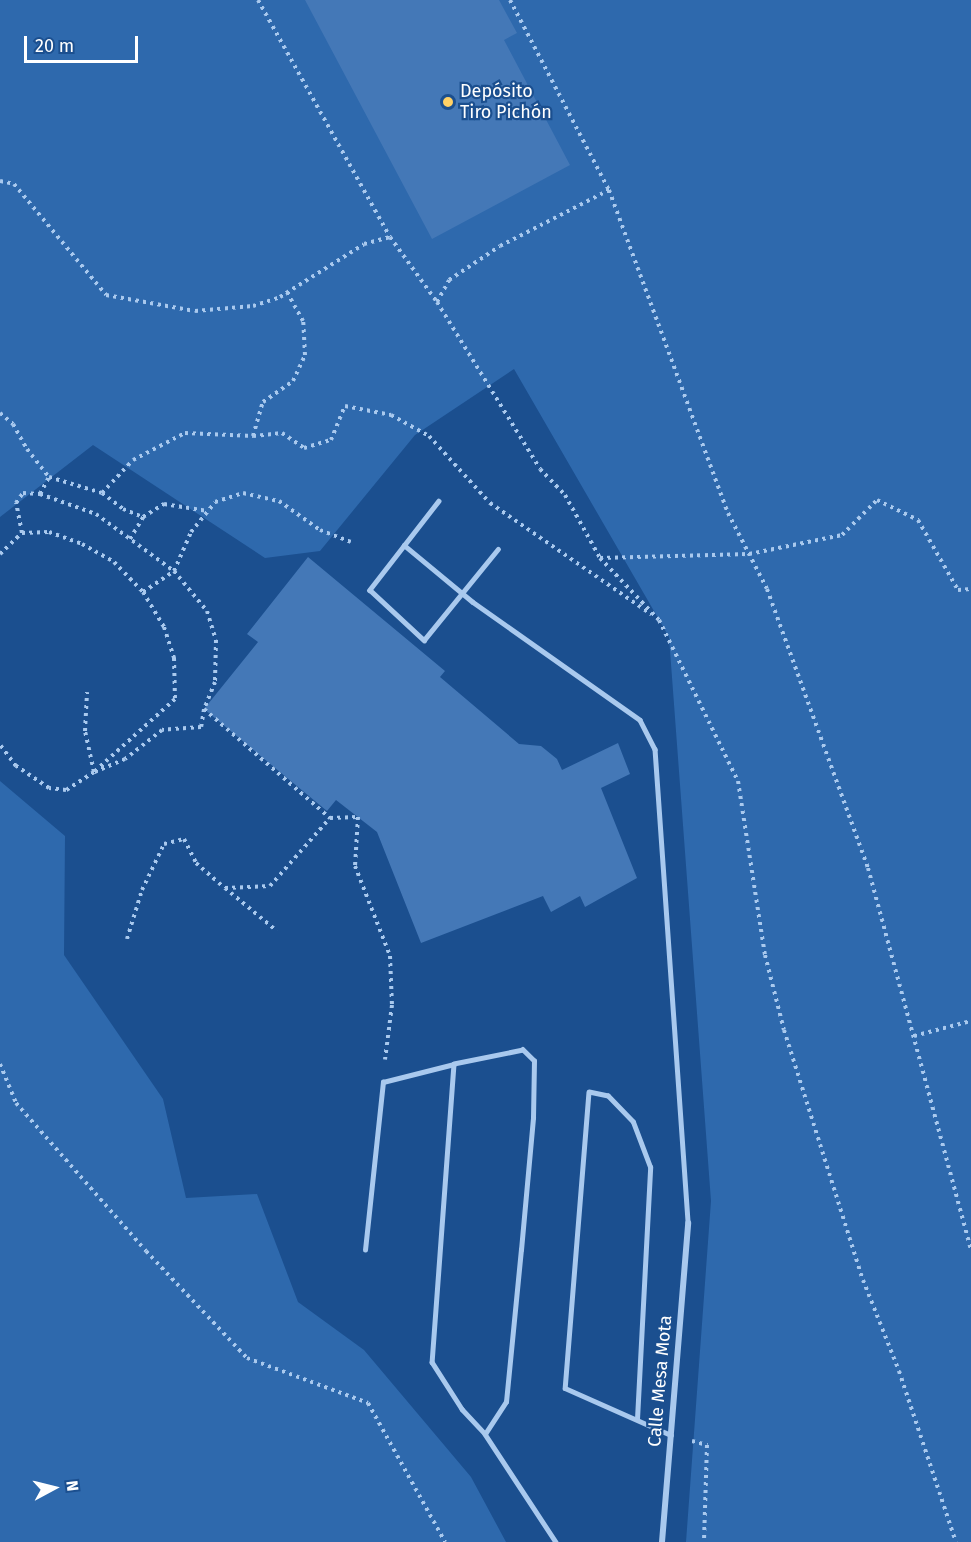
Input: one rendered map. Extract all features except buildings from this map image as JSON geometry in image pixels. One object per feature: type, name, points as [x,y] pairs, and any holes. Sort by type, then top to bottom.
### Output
[{"type":"street","name":"Calle Mesa Mota","points":[[662,1542],[688,1222]]},
{"type":"lane","points":[[439,501],[369,591],[424,640],[464,594],[498,549]]},
{"type":"lane","points":[[404,545],[464,594],[640,720],[655,749],[688,1222]]},
{"type":"lane","points":[[366,1250],[383,1082],[523,1050],[534,1061],[533,1118],[506,1402],[485,1434]]},
{"type":"lane","points":[[454,1064],[432,1362],[462,1409],[485,1434],[556,1542]]},
{"type":"lane","points":[[637,1419],[650,1167],[633,1122],[609,1096],[589,1092],[565,1388],[671,1435]]},
{"type":"path","points":[[258,0],[390,237],[437,302],[534,459],[565,495],[600,558],[659,620],[738,781],[765,955],[784,1030],[863,1280],[899,1371],[956,1542]]},
{"type":"path","points":[[510,0],[609,190],[728,513],[767,589],[868,868],[971,1249]]},
{"type":"path","points":[[0,181],[14,184],[106,295],[195,310],[253,306],[287,292],[364,244],[390,237]]},
{"type":"path","points":[[437,302],[449,280],[500,246],[609,190]]},
{"type":"path","points":[[253,436],[263,402],[293,381],[305,355],[303,321],[287,292]]},
{"type":"path","points":[[102,493],[133,460],[185,433],[253,436],[282,433],[304,448],[331,440],[345,406],[390,415],[429,436],[490,503],[659,620]]},
{"type":"path","points":[[0,413],[14,424],[27,449],[49,477],[102,493],[123,509],[143,517]]},
{"type":"path","points":[[40,494],[49,477]]},
{"type":"path","points":[[143,592],[174,571],[191,532],[215,502],[243,493],[279,501],[320,530],[351,542]]},
{"type":"path","points":[[22,533],[16,503],[23,494],[40,494],[96,514],[174,571],[207,611],[216,640],[215,682],[204,709],[201,727],[162,730],[125,759],[94,772]]},
{"type":"path","points":[[600,558],[749,554],[842,535],[877,500],[918,520],[958,590],[971,589]]},
{"type":"path","points":[[130,539],[143,517],[164,504],[208,511]]},
{"type":"path","points":[[0,554],[22,533],[49,532],[82,544],[114,562],[143,592],[164,627],[174,658],[176,699],[94,772],[66,790],[49,788],[16,766],[0,745]]},
{"type":"path","points":[[87,692],[85,731],[94,772]]},
{"type":"path","points":[[204,709],[330,818],[358,817],[355,866],[390,956],[392,1005],[383,1082]]},
{"type":"path","points":[[225,888],[270,886],[330,818]]},
{"type":"path","points":[[127,939],[142,890],[164,844],[184,839],[196,863],[277,931]]},
{"type":"path","points":[[914,1036],[971,1021]]},
{"type":"path","points":[[0,1064],[16,1103],[146,1251],[248,1358],[368,1403],[445,1542]]},
{"type":"path","points":[[671,1435],[707,1445],[704,1542]]},
{"type":"shaded area","points":[[0,0],[971,0],[971,1542],[686,1542],[711,1201],[669,637],[514,369],[415,435],[320,551],[265,558],[93,445],[0,517]]},
{"type":"shaded area","points":[[0,781],[65,836],[64,955],[163,1099],[186,1198],[257,1194],[298,1302],[364,1350],[471,1477],[506,1542],[0,1542]]},
{"type":"place","name":"Depósito Tiro Pichón","points":[[448,102]]}]
